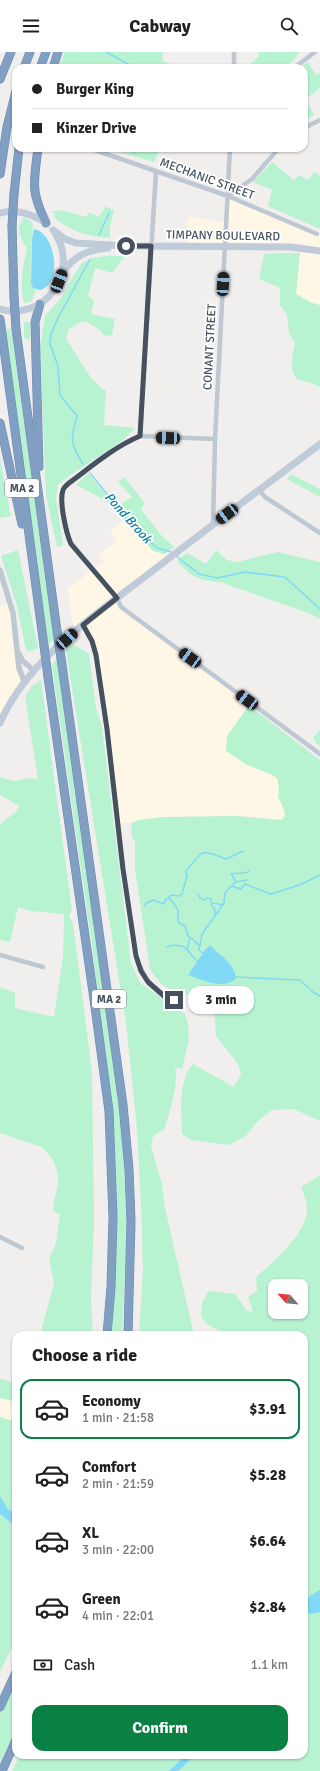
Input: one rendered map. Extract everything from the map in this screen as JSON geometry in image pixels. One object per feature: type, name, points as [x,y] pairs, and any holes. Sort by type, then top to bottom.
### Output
[{"type":"highway","points":[[0,79],[11,52]]},
{"type":"highway","points":[[26,64],[30,52]]},
{"type":"highway","points":[[42,64],[46,52]]},
{"type":"highway","points":[[54,64],[58,52]]},
{"type":"highway","points":[[0,174],[7,127],[12,107]]},
{"type":"highway","name":"MA 2","points":[[19,152],[12,226],[16,329],[123,1105],[131,1215],[128,1331]]},
{"type":"highway","points":[[38,152],[34,191],[37,204],[46,223]]},
{"type":"highway","points":[[39,499],[35,322],[40,304]]},
{"type":"highway","name":"MA 2","points":[[0,320],[108,1111],[113,1217],[111,1287],[107,1331]]},
{"type":"highway","points":[[0,423],[34,573]]},
{"type":"highway","points":[[0,1707],[12,1681]]},
{"type":"highway","points":[[2,1771],[12,1749]]},
{"type":"main road","points":[[0,214],[23,212],[35,216],[46,223],[53,230],[61,248],[63,272],[55,289],[40,304],[20,310],[0,309]]},
{"type":"main road","name":"TIMPANY BOULEVARD","points":[[53,230],[64,239],[75,242],[126,246],[298,248],[320,251]]},
{"type":"main road","name":"TIMPANY BOULEVARD","points":[[63,272],[76,258],[88,251],[126,246]]},
{"type":"main road","points":[[0,723],[24,681],[83,625],[213,524],[320,444]]},
{"type":"street","points":[[234,52],[234,64]]},
{"type":"street","points":[[299,64],[315,52]]},
{"type":"street","points":[[308,126],[320,120]]},
{"type":"street","name":"MECHANIC STREET","points":[[101,152],[228,196],[317,234]]},
{"type":"street","name":"CONANT STREET","points":[[213,524],[215,439],[230,152]]},
{"type":"street","points":[[228,196],[252,179],[276,152]]},
{"type":"street","points":[[140,436],[156,171]]},
{"type":"street","points":[[215,439],[140,436],[129,441],[69,483],[64,489],[62,498],[67,532],[70,540],[117,598],[122,607],[320,754]]},
{"type":"street","points":[[258,490],[264,497],[320,533]]},
{"type":"street","points":[[0,570],[13,613],[20,673],[24,681]]},
{"type":"street","points":[[83,625],[92,641],[96,655],[107,729],[123,870],[136,956],[141,971],[148,982],[164,996],[180,1002]]},
{"type":"street","points":[[18,652],[22,660],[34,670]]},
{"type":"street","points":[[0,955],[43,967]]},
{"type":"street","points":[[0,1237],[22,1248]]},
{"type":"shaded area","points":[[228,196],[320,235],[320,305],[312,303],[296,294],[300,253],[298,248],[186,246],[188,217],[226,223]]},
{"type":"shaded area","points":[[124,520],[153,550],[164,554],[169,558],[117,598],[119,604],[251,703],[227,736],[260,771],[271,774],[277,778],[279,788],[278,797],[284,809],[285,815],[282,820],[238,816],[164,817],[118,824],[96,655],[83,625],[77,630],[72,622],[68,588],[103,562],[98,555],[117,540],[110,530]]},
{"type":"shaded area","points":[[11,603],[24,681],[0,723],[0,606]]},
{"type":"shaded area","points":[[0,1398],[12,1401],[12,1454],[0,1452]]},
{"type":"green space","points":[[65,52],[163,52],[162,61],[171,64],[60,64]]},
{"type":"green space","points":[[259,52],[299,52],[295,59],[287,64],[250,64],[258,57]]},
{"type":"green space","points":[[308,62],[316,75],[320,73],[320,88],[308,97],[308,64],[305,64]]},
{"type":"green space","points":[[308,103],[314,115],[308,118]]},
{"type":"green space","points":[[120,152],[158,152],[154,162]]},
{"type":"green space","points":[[272,162],[294,180],[299,175],[308,180],[314,172],[320,176],[320,229],[268,206],[272,190],[253,182]]},
{"type":"green space","points":[[106,206],[114,211],[110,226],[110,238],[94,236],[73,230],[60,222],[54,217],[55,214],[51,212],[60,210],[86,217],[89,212],[99,217]]},
{"type":"green space","points":[[24,217],[32,222],[33,225],[31,270],[33,288],[36,290],[31,302],[24,303],[22,282],[27,248],[22,241],[19,229],[21,221]]},
{"type":"green space","points":[[300,253],[296,294],[312,303],[320,305],[320,387],[310,382],[299,380],[293,373],[292,363],[295,344],[289,333],[287,314],[280,305],[280,288],[259,279],[264,254]]},
{"type":"green space","points":[[105,256],[125,256],[112,273],[95,268],[88,296],[94,301],[91,314],[115,319],[112,336],[103,335],[101,331],[86,321],[78,323],[68,330],[66,339],[88,374],[106,391],[104,425],[135,428],[122,441],[66,478],[58,485],[56,497],[63,545],[57,547],[46,495],[40,347],[45,316],[61,298],[69,282],[83,262],[93,258]]},
{"type":"green space","points":[[26,321],[30,323],[30,339],[28,340],[24,337],[24,323]]},
{"type":"green space","points":[[5,329],[11,329],[54,639],[48,645]]},
{"type":"green space","points":[[0,459],[11,516],[0,518]]},
{"type":"green space","points":[[88,473],[116,507],[132,497],[118,482],[124,477],[145,503],[141,509],[161,535],[174,547],[164,554],[153,551],[108,502],[76,485]]},
{"type":"green space","points":[[291,474],[320,489],[320,497],[287,479]]},
{"type":"green space","points":[[18,550],[38,648],[28,652],[26,650],[17,606],[1,556]]},
{"type":"green space","points":[[216,550],[227,560],[237,562],[278,552],[320,562],[320,619],[308,613],[223,583],[203,580],[190,574],[177,561],[187,553],[206,564]]},
{"type":"green space","points":[[71,643],[89,654],[96,708],[102,727],[131,963],[140,983],[185,1014],[188,1024],[189,1040],[182,1069],[175,1068],[175,1090],[164,1130],[153,1136],[151,1146],[162,1184],[165,1208],[193,1331],[139,1331],[143,1270],[141,1205],[137,1128],[126,1023],[66,651]]},
{"type":"green space","points":[[57,658],[75,792],[92,897],[120,1118],[124,1163],[127,1234],[122,1331],[110,1331],[116,1258],[117,1208],[113,1125],[92,946],[52,665]]},
{"type":"green space","points":[[41,680],[72,910],[69,916],[73,923],[92,1072],[94,1221],[91,1301],[93,1331],[41,1331],[54,1283],[49,1259],[56,1243],[60,1214],[53,1211],[58,1175],[51,1157],[41,1147],[0,1133],[0,987],[15,993],[15,1008],[54,1017],[63,957],[64,914],[31,911],[18,907],[10,942],[0,940],[0,824],[17,811],[19,806],[0,795],[0,777],[13,781],[29,778],[38,779],[25,697],[32,686]]},
{"type":"green space","points":[[247,708],[252,708],[320,760],[320,1121],[294,1109],[272,1110],[257,1122],[246,1136],[228,1145],[192,1140],[182,1134],[181,1107],[183,1087],[188,1070],[193,1064],[234,1087],[241,1074],[238,1064],[216,1036],[214,1008],[206,1000],[172,991],[160,983],[150,969],[135,869],[135,841],[132,838],[131,829],[132,823],[138,820],[164,817],[238,816],[282,820],[285,815],[284,809],[278,797],[279,788],[277,778],[271,774],[247,765],[226,751],[227,736]],"holes":[[[210,946],[218,955],[227,960],[188,975],[205,950]]]},
{"type":"green space","points":[[320,730],[320,746],[313,738]]},
{"type":"green space","points":[[320,1175],[320,1771],[12,1771],[18,1759],[308,1759],[308,1331],[220,1331],[207,1324],[201,1316],[202,1303],[208,1291],[235,1294],[247,1311],[253,1312],[248,1297],[257,1291],[256,1277],[289,1246],[302,1227],[306,1217],[307,1205],[301,1187]]},
{"type":"green space","points":[[0,1378],[12,1382],[12,1401],[0,1398]]},
{"type":"green space","points":[[0,1417],[12,1421],[12,1511],[8,1509],[0,1496]]},
{"type":"green space","points":[[0,1514],[12,1524],[12,1647],[0,1672]]},
{"type":"green space","points":[[12,1688],[12,1738],[0,1763],[0,1714]]},
{"type":"water","points":[[34,229],[42,233],[47,240],[52,249],[54,259],[52,279],[47,286],[40,290],[33,288],[31,283],[32,239]]},
{"type":"water","points":[[210,945],[230,964],[235,973],[236,979],[225,984],[219,984],[188,975]]},
{"type":"water","points":[[0,1496],[8,1509],[12,1511],[12,1524],[0,1514]]},
{"type":"water","points":[[320,1590],[320,1612],[308,1613],[308,1598]]},
{"type":"water","points":[[182,1759],[191,1759],[178,1771],[169,1771]]},
{"type":"waterway","name":"Pond Brook","points":[[106,52],[128,64]]},
{"type":"waterway","name":"Pond Brook","points":[[99,235],[109,213]]},
{"type":"waterway","name":"Pond Brook","points":[[83,464],[72,441],[77,416],[60,395],[58,366],[50,344],[51,334],[58,318],[90,259]]},
{"type":"waterway","name":"Pond Brook","points":[[90,473],[128,520],[157,548],[171,552]]},
{"type":"waterway","name":"Pond Brook","points":[[176,556],[199,574],[217,578],[245,572],[285,577],[320,609]]},
{"type":"waterway","points":[[198,945],[188,936],[185,926],[178,922],[178,910],[169,897],[171,895],[180,896],[182,894],[187,876],[186,871],[202,853],[210,853],[226,859],[243,851]]},
{"type":"waterway","points":[[232,886],[236,881],[231,874],[245,873],[249,871]]},
{"type":"waterway","name":"Pond Brook","points":[[205,953],[199,950],[202,934],[224,903],[225,893],[231,886],[241,889],[245,884],[271,894],[302,884],[320,875]]},
{"type":"waterway","points":[[236,882],[247,880]]},
{"type":"waterway","points":[[198,894],[200,898],[204,900],[207,898],[211,899],[212,906],[215,909],[215,915]]},
{"type":"waterway","points":[[145,906],[146,903],[153,900],[164,904],[165,900],[169,898]]},
{"type":"waterway","points":[[213,903],[223,905]]},
{"type":"waterway","points":[[187,950],[190,938]]},
{"type":"waterway","points":[[167,947],[173,945],[183,947],[199,962]]},
{"type":"waterway","name":"Pond Brook","points":[[234,977],[300,980],[313,992],[320,996]]},
{"type":"route","points":[[126,246],[151,246],[140,436],[112,452],[69,483],[64,489],[62,498],[67,532],[71,544],[117,598],[83,625],[92,641],[96,655],[107,729],[123,869],[136,956],[141,971],[148,982],[164,996],[174,1000]]}]
